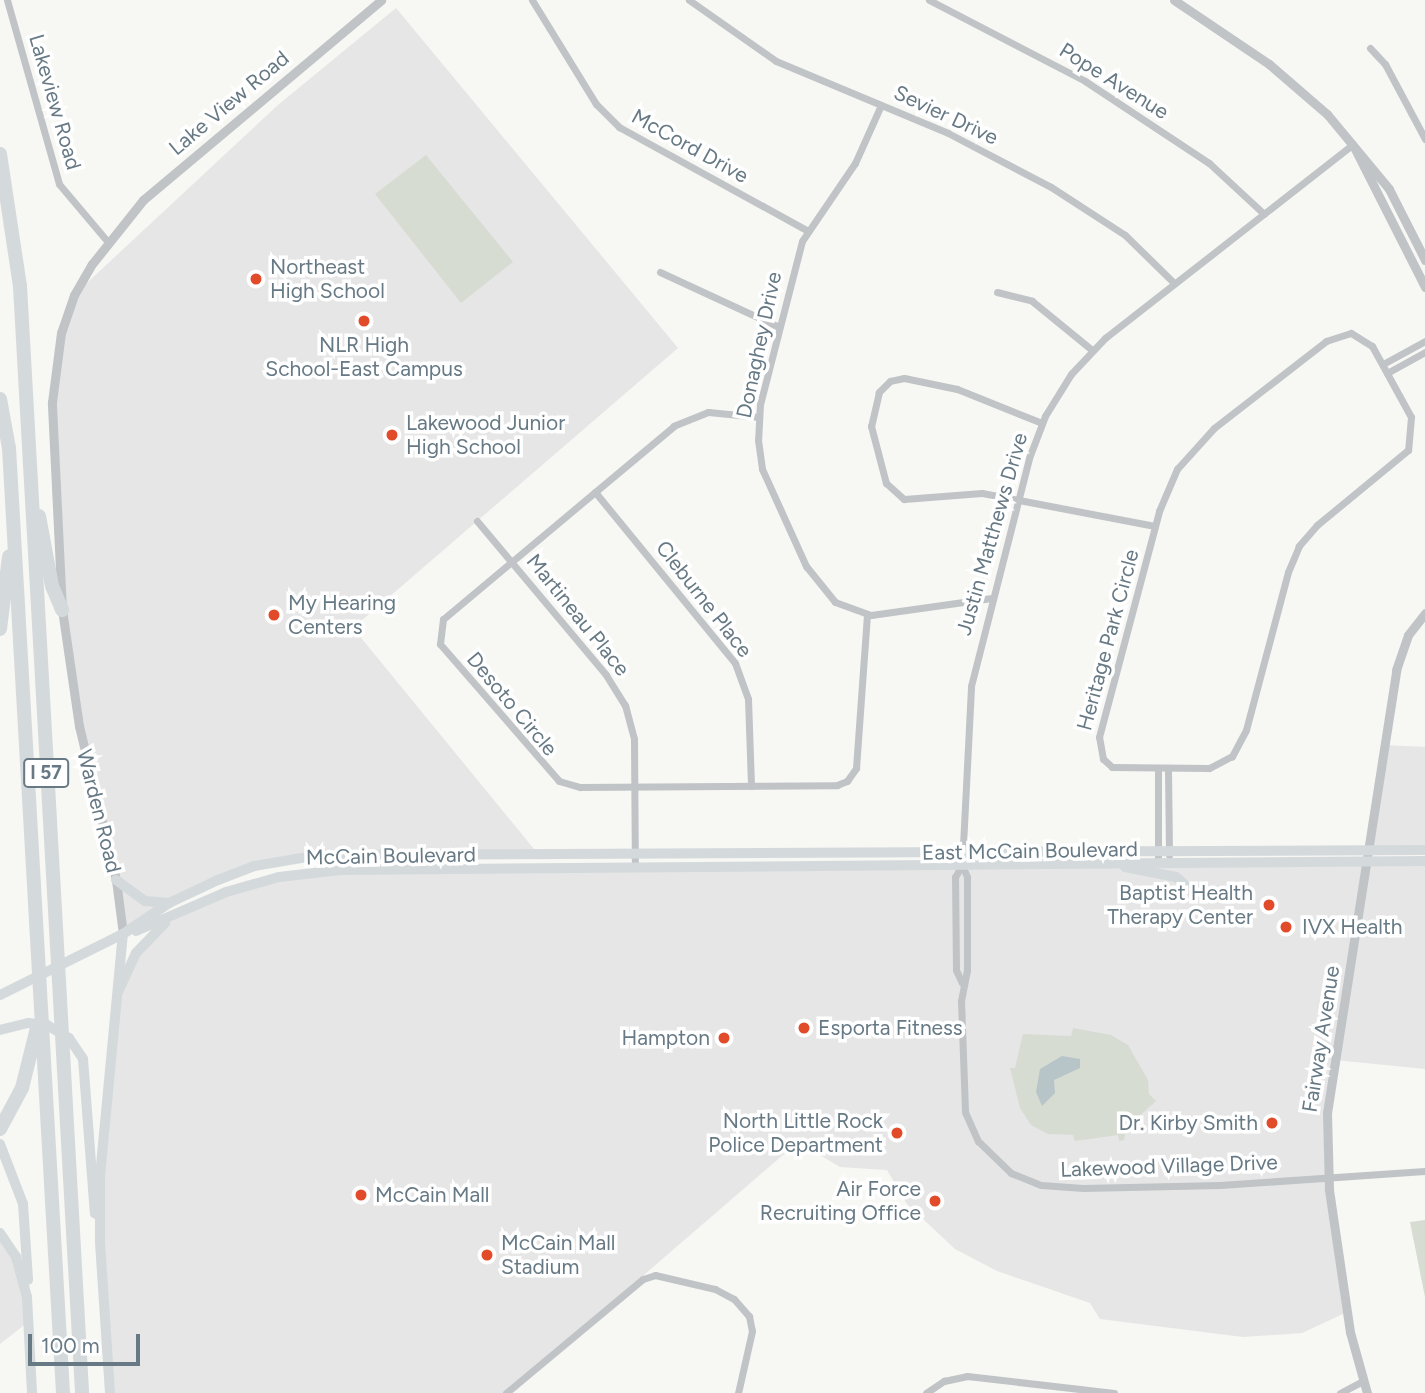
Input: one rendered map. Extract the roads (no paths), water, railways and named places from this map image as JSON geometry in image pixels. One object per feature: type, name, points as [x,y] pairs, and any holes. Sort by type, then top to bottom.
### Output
[{"type":"highway","name":"I 57","points":[[0,153],[20,286],[82,1393]]},
{"type":"highway","name":"I 57","points":[[0,399],[9,448],[63,1393]]},
{"type":"highway","points":[[30,472],[52,586],[62,610]]},
{"type":"highway","points":[[0,629],[13,524]]},
{"type":"highway","points":[[0,1129],[24,1081],[41,1009]]},
{"type":"highway","points":[[78,1329],[88,1393]]},
{"type":"main road","name":"East McCain Boulevard","points":[[635,853],[1425,849]]},
{"type":"main road","name":"McCain Boulevard","points":[[0,995],[123,934],[169,903],[254,866],[320,855],[635,853]]},
{"type":"main road","name":"East McCain Boulevard","points":[[635,867],[1425,861]]},
{"type":"main road","points":[[1109,863],[1176,877],[1191,890]]},
{"type":"main road","name":"McCain Boulevard","points":[[123,934],[172,918],[226,892],[319,872],[635,867]]},
{"type":"main road","points":[[116,880],[145,901],[169,903]]},
{"type":"main road","points":[[118,992],[136,953],[172,918]]},
{"type":"main road","name":"Warden Road","points":[[110,1393],[100,1241],[100,1176],[123,934]]},
{"type":"main road","points":[[0,1030],[28,1023],[47,1025],[69,1038],[83,1059],[92,1195],[100,1241]]},
{"type":"main road","points":[[0,1144],[10,1163],[23,1204],[32,1393]]},
{"type":"main road","points":[[0,1233],[16,1257],[27,1297]]},
{"type":"street","name":"Lakeview Road","points":[[7,0],[59,184],[107,241]]},
{"type":"street","name":"Lake View Road","points":[[107,241],[177,169],[381,0]]},
{"type":"street","name":"McCord Drive","points":[[531,0],[596,104],[619,127],[806,230]]},
{"type":"street","name":"Sevier Drive","points":[[690,0],[776,61],[948,133],[1074,201],[1125,235],[1174,283]]},
{"type":"street","name":"Pope Avenue","points":[[929,0],[1085,81],[1209,163],[1264,214]]},
{"type":"street","points":[[1174,0],[1291,80],[1353,144],[1394,197],[1425,260]]},
{"type":"street","points":[[1370,48],[1385,64],[1425,139]]},
{"type":"street","name":"Donaghey Drive","points":[[881,105],[855,163],[806,230],[758,417],[759,454],[767,488],[806,566],[835,602],[867,614],[992,598]]},
{"type":"street","name":"Justin Matthews Drive","points":[[962,865],[971,686],[1018,499],[1042,423],[1057,394],[1092,350],[1353,144]]},
{"type":"street","points":[[1353,144],[1425,287]]},
{"type":"street","name":"Warden Road","points":[[107,241],[69,306],[55,359],[52,417],[62,610],[79,726],[116,880],[123,934]]},
{"type":"street","points":[[660,272],[779,327]]},
{"type":"street","points":[[998,292],[1032,301],[1092,350]]},
{"type":"street","name":"Heritage Park Circle","points":[[1341,332],[1361,335],[1387,373],[1411,417],[1408,450],[1317,525],[1299,546],[1237,751],[1209,768],[1112,767],[1098,747],[1155,526],[1169,484],[1196,444],[1341,332]]},
{"type":"street","points":[[1383,364],[1425,341]]},
{"type":"street","points":[[1387,373],[1425,352]]},
{"type":"street","points":[[1042,423],[957,389],[921,380],[896,379],[876,397],[873,444],[886,483],[901,498],[915,501],[982,493],[1155,526]]},
{"type":"street","name":"Desoto Circle","points":[[758,417],[708,412],[682,421],[443,619],[440,644],[552,778],[580,787],[837,785],[852,776],[856,768],[867,614]]},
{"type":"street","name":"Cleburne Place","points":[[595,492],[735,663],[748,699],[751,786]]},
{"type":"street","name":"Martineau Place","points":[[477,521],[618,692],[634,739],[635,867]]},
{"type":"street","name":"Fairway Avenue","points":[[1367,1393],[1350,1332],[1328,1177],[1326,1113],[1399,656],[1425,612]]},
{"type":"street","points":[[1158,769],[1163,849]]},
{"type":"street","points":[[1163,863],[1168,769]]},
{"type":"street","name":"Lakewood Village Drive","points":[[962,865],[955,877],[956,970],[962,983]]},
{"type":"street","name":"Lakewood Village Drive","points":[[962,865],[967,877],[967,970],[962,983],[965,1112],[987,1153],[1018,1177],[1041,1185],[1083,1188],[1201,1186],[1425,1171]]},
{"type":"street","points":[[506,1393],[643,1279],[655,1275],[715,1289],[734,1299],[749,1316],[752,1331],[738,1393]]},
{"type":"street","points":[[926,1393],[944,1381],[967,1376],[1114,1393]]},
{"type":"street","points":[[1340,1393],[1363,1381]]},
{"type":"place","name":"Northeast High School","points":[[256,279]]},
{"type":"place","name":"NLR High School-East Campus","points":[[364,321]]},
{"type":"place","name":"Lakewood Junior High School","points":[[392,435]]},
{"type":"place","name":"My Hearing Centers","points":[[274,615]]},
{"type":"place","name":"Baptist Health Therapy Center","points":[[1269,905]]},
{"type":"place","name":"IVX Health","points":[[1286,927]]},
{"type":"place","name":"Esporta Fitness","points":[[804,1028]]},
{"type":"place","name":"Hampton","points":[[724,1038]]},
{"type":"place","name":"Dr. Kirby Smith","points":[[1272,1123]]},
{"type":"place","name":"North Little Rock Police Department","points":[[897,1133]]},
{"type":"place","name":"McCain Mall","points":[[361,1195]]},
{"type":"place","name":"Air Force Recruiting Office","points":[[935,1201]]},
{"type":"place","name":"McCain Mall Stadium","points":[[487,1255]]}]
